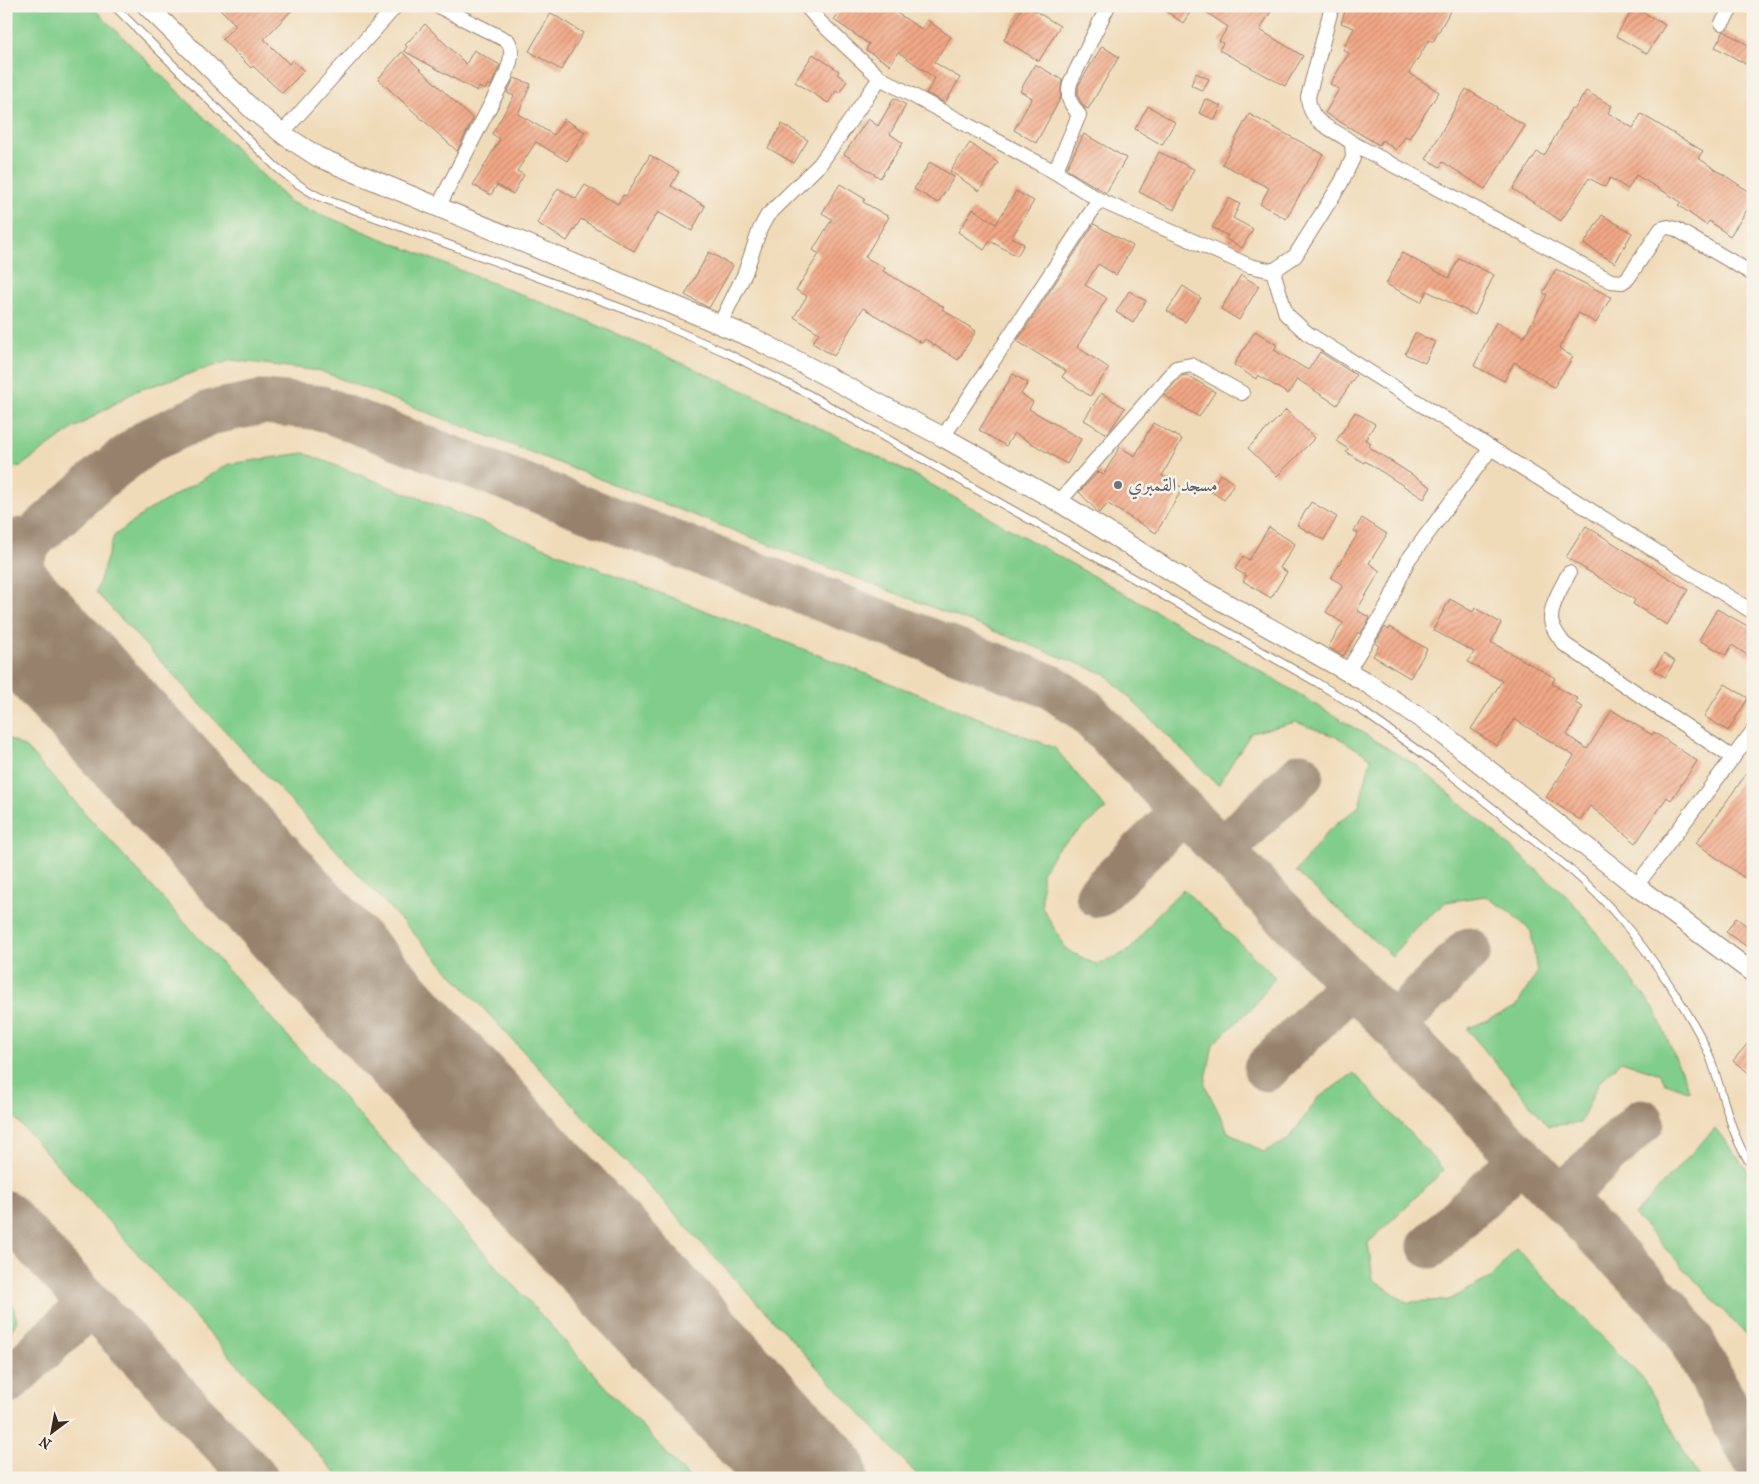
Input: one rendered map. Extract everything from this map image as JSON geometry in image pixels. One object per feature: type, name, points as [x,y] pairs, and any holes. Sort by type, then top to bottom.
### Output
[{"type":"main road","points":[[147,6],[253,110],[282,133],[318,157],[755,339],[943,437],[1059,502],[1197,587],[1364,681],[1434,727],[1636,886],[1753,973]]},
{"type":"street","points":[[282,133],[396,6]]},
{"type":"street","points":[[438,6],[508,42],[512,48],[512,56],[505,77],[438,207]]},
{"type":"street","points":[[806,6],[820,22],[880,78],[1055,172],[1099,200],[1250,266],[1273,271],[1295,256],[1341,183],[1352,158],[1352,143]]},
{"type":"street","points":[[1055,172],[1080,115],[1070,103],[1068,96],[1070,82],[1108,6]]},
{"type":"street","points":[[1332,6],[1308,97],[1309,108],[1314,118],[1343,135],[1352,143],[1611,281],[1622,282],[1628,278],[1661,229],[1668,227],[1676,229],[1753,274]]},
{"type":"street","points":[[1722,24],[1733,6]]},
{"type":"street","points":[[720,324],[745,273],[760,229],[767,216],[820,164],[880,78]]},
{"type":"street","points":[[943,437],[1099,200]]},
{"type":"street","points":[[1273,271],[1286,314],[1307,333],[1753,612]]},
{"type":"street","points":[[1059,502],[1176,368],[1191,364],[1242,394]]},
{"type":"street","points":[[1347,672],[1387,607],[1408,560],[1491,448]]},
{"type":"street","points":[[1569,573],[1556,602],[1551,620],[1557,635],[1564,644],[1733,758]]},
{"type":"street","points":[[1636,886],[1753,731]]},
{"type":"lane","points":[[114,6],[280,170],[309,192],[643,316],[768,373],[856,420],[1316,682],[1400,736],[1572,871],[1624,921],[1658,967],[1697,1029],[1714,1069],[1742,1150],[1753,1167]]},
{"type":"green space","points":[[6,6],[91,6],[290,202],[590,322],[753,395],[918,477],[1249,664],[1419,767],[1571,900],[1654,1008],[1690,1092],[1666,1083],[1660,1074],[1621,1061],[1599,1082],[1580,1123],[1548,1126],[1467,1029],[1516,1007],[1537,973],[1531,931],[1510,912],[1485,896],[1446,902],[1416,927],[1392,956],[1296,872],[1328,831],[1359,806],[1371,758],[1339,738],[1296,722],[1251,733],[1218,785],[1105,674],[320,371],[232,360],[136,391],[71,430],[21,466],[6,468]]},
{"type":"green space","points":[[304,453],[1055,748],[1106,809],[1057,849],[1042,873],[1042,907],[1066,949],[1097,965],[1130,950],[1159,913],[1183,889],[1275,977],[1255,1005],[1213,1044],[1205,1085],[1228,1132],[1263,1152],[1288,1140],[1318,1098],[1354,1073],[1444,1170],[1368,1243],[1373,1279],[1406,1302],[1449,1300],[1492,1277],[1516,1248],[1645,1381],[1699,1478],[920,1478],[96,592],[114,536],[146,512],[229,464]]},
{"type":"green space","points":[[6,737],[26,748],[689,1478],[340,1478],[6,1108]]},
{"type":"green space","points":[[1715,1128],[1753,1177],[1753,1347],[1749,1338],[1634,1215]]},
{"type":"green space","points":[[6,1293],[11,1298],[17,1320],[6,1341]]},
{"type":"building","points":[[217,6],[296,6],[264,39],[289,64],[292,60],[304,71],[282,93],[253,66],[251,68],[222,39],[236,25]]},
{"type":"building","points":[[843,6],[887,6],[921,29],[927,20],[951,37],[934,62],[960,78],[945,103],[926,93],[935,78],[898,52],[890,65],[866,50],[869,44],[834,20]]},
{"type":"building","points":[[1023,6],[1027,6],[1060,26],[1039,61],[1004,40]]},
{"type":"building","points":[[1159,6],[1194,6],[1183,23]]},
{"type":"building","points":[[1197,6],[1274,6],[1260,30],[1303,56],[1285,86],[1219,50],[1223,43],[1219,41],[1228,27]]},
{"type":"building","points":[[1347,6],[1453,6],[1433,42],[1429,40],[1409,73],[1439,92],[1409,138],[1406,136],[1396,150],[1382,140],[1379,145],[1325,113],[1339,89],[1330,84],[1349,53],[1343,50],[1354,28],[1341,23]]},
{"type":"building","points":[[1634,7],[1665,25],[1647,54],[1616,36]]},
{"type":"building","points":[[551,13],[583,33],[561,70],[529,51]]},
{"type":"building","points":[[425,24],[466,64],[474,50],[500,65],[491,86],[488,84],[485,90],[479,87],[477,91],[404,51],[407,47],[405,45]]},
{"type":"building","points":[[1724,31],[1753,48],[1753,68],[1715,47]]},
{"type":"building","points":[[1102,46],[1119,57],[1088,109],[1084,107],[1078,97],[1078,86]]},
{"type":"building","points":[[402,52],[473,119],[457,151],[378,79]]},
{"type":"building","points":[[813,54],[839,71],[837,74],[847,81],[839,93],[836,91],[828,103],[795,82]]},
{"type":"building","points":[[1035,64],[1062,80],[1060,99],[1036,143],[1014,130],[1032,98],[1020,91]]},
{"type":"building","points":[[1196,73],[1209,79],[1203,91],[1191,85]]},
{"type":"building","points":[[514,78],[531,84],[518,114],[554,135],[564,119],[585,132],[567,161],[536,142],[517,171],[524,175],[513,194],[497,185],[491,195],[473,185],[500,139],[492,134],[514,96],[507,93]]},
{"type":"building","points":[[1466,89],[1525,126],[1485,189],[1443,162],[1440,167],[1426,159]]},
{"type":"building","points":[[1586,91],[1612,106],[1608,113],[1633,128],[1641,114],[1703,151],[1698,158],[1753,194],[1753,201],[1730,236],[1709,221],[1706,225],[1678,205],[1681,202],[1636,175],[1628,189],[1610,178],[1605,187],[1589,178],[1561,221],[1513,189],[1537,152],[1544,156],[1571,109],[1574,110]]},
{"type":"building","points":[[894,98],[906,105],[890,134],[903,143],[880,178],[844,154],[868,119],[878,126]]},
{"type":"building","points":[[1205,99],[1221,106],[1215,120],[1199,113]]},
{"type":"building","points":[[1148,106],[1175,122],[1162,145],[1135,129]]},
{"type":"building","points":[[1249,114],[1323,154],[1286,219],[1260,204],[1269,188],[1222,164]]},
{"type":"building","points":[[782,124],[808,140],[794,163],[768,148]]},
{"type":"building","points":[[1084,134],[1126,158],[1106,193],[1066,169]]},
{"type":"building","points":[[970,143],[998,163],[979,191],[950,171]]},
{"type":"building","points":[[1159,152],[1194,169],[1174,210],[1139,192]]},
{"type":"building","points":[[650,155],[679,172],[671,186],[705,206],[692,231],[658,212],[634,251],[581,219],[567,241],[537,223],[558,188],[576,199],[585,185],[618,204],[623,195],[626,196]]},
{"type":"building","points":[[930,162],[954,177],[938,203],[914,189]]},
{"type":"building","points":[[840,184],[865,199],[863,202],[889,217],[865,257],[885,268],[883,271],[944,307],[942,309],[976,331],[958,360],[925,339],[922,343],[863,308],[834,356],[812,343],[819,333],[794,317],[807,296],[796,290],[819,254],[813,250],[832,219],[822,213]]},
{"type":"building","points":[[1016,191],[1034,201],[1012,237],[1024,244],[1017,256],[990,241],[984,250],[958,232],[973,209],[996,224]]},
{"type":"building","points":[[1229,198],[1240,204],[1233,218],[1253,229],[1242,248],[1226,239],[1228,236],[1212,227]]},
{"type":"building","points":[[1602,215],[1632,233],[1615,263],[1584,244]]},
{"type":"building","points":[[1094,224],[1133,246],[1116,275],[1098,264],[1085,285],[1107,298],[1077,347],[1109,368],[1090,396],[1062,377],[1066,371],[1017,341]]},
{"type":"building","points":[[709,252],[733,266],[709,308],[685,295]]},
{"type":"building","points":[[1402,253],[1449,278],[1459,258],[1494,275],[1475,315],[1427,291],[1421,302],[1386,284]]},
{"type":"building","points":[[1556,269],[1611,297],[1596,323],[1579,313],[1559,348],[1573,357],[1554,387],[1514,362],[1504,381],[1474,366],[1496,322],[1524,337],[1547,295],[1543,293]]},
{"type":"building","points":[[1241,275],[1259,286],[1239,320],[1221,309]]},
{"type":"building","points":[[1183,286],[1201,298],[1185,322],[1167,311]]},
{"type":"building","points":[[1129,291],[1146,301],[1133,323],[1116,312]]},
{"type":"building","points":[[1255,331],[1277,345],[1274,350],[1308,370],[1320,352],[1356,375],[1337,405],[1297,379],[1288,394],[1258,375],[1256,379],[1234,365]]},
{"type":"building","points":[[1415,333],[1435,342],[1425,363],[1405,354]]},
{"type":"building","points":[[1013,374],[1028,383],[1021,394],[1033,402],[1029,409],[1081,439],[1067,464],[1014,433],[1006,446],[979,430]]},
{"type":"building","points":[[1187,375],[1215,392],[1199,417],[1164,395],[1181,376]]},
{"type":"building","points":[[1101,393],[1125,408],[1107,434],[1084,420]]},
{"type":"building","points":[[1286,410],[1315,438],[1277,476],[1248,448]]},
{"type":"building","points":[[1355,412],[1375,424],[1365,440],[1371,443],[1369,447],[1431,487],[1424,499],[1365,461],[1364,463],[1346,452],[1348,449],[1336,441]]},
{"type":"building","points":[[1153,423],[1182,439],[1162,476],[1183,488],[1156,533],[1108,504],[1099,513],[1079,492],[1099,471],[1103,475],[1120,447],[1135,456]]},
{"type":"building","points":[[1220,474],[1234,483],[1224,500],[1210,491]]},
{"type":"building","points":[[1311,502],[1337,517],[1324,540],[1297,525]]},
{"type":"building","points":[[1362,518],[1387,534],[1369,563],[1380,571],[1357,610],[1370,618],[1360,634],[1358,632],[1343,656],[1328,647],[1343,623],[1326,612],[1343,585],[1331,578],[1358,533],[1354,531]]},
{"type":"building","points":[[1586,526],[1688,590],[1667,625],[1633,604],[1635,600],[1566,557]]},
{"type":"building","points":[[1269,527],[1295,544],[1280,568],[1287,572],[1271,598],[1243,581],[1246,576],[1235,569],[1243,556],[1249,560]]},
{"type":"building","points":[[1450,599],[1473,612],[1475,608],[1501,623],[1491,642],[1555,678],[1552,684],[1578,699],[1575,703],[1583,707],[1567,735],[1587,749],[1612,710],[1652,735],[1654,732],[1697,761],[1671,800],[1667,797],[1636,843],[1590,806],[1580,820],[1546,797],[1574,756],[1514,719],[1497,746],[1471,729],[1502,681],[1468,662],[1474,652],[1433,630]]},
{"type":"building","points":[[1717,609],[1753,629],[1753,659],[1732,645],[1726,655],[1699,640]]},
{"type":"building","points":[[1385,627],[1389,630],[1390,627],[1427,649],[1410,678],[1373,656],[1379,646],[1375,643]]},
{"type":"building","points":[[1664,654],[1675,661],[1665,677],[1654,670]]},
{"type":"building","points":[[1725,684],[1748,698],[1728,731],[1704,716]]},
{"type":"building","points":[[1753,765],[1753,884],[1696,843]]},
{"type":"building","points":[[1736,918],[1753,930],[1753,951],[1726,932]]},
{"type":"building","points":[[1753,1037],[1753,1076],[1733,1061]]},
{"type":"taxiway","points":[[6,543],[33,538],[102,476],[148,441],[209,413],[264,402],[321,408],[1052,687],[1085,710],[1672,1312],[1692,1341],[1753,1457]]},
{"type":"taxiway","points":[[31,631],[21,594],[20,574],[23,556],[33,538]]},
{"type":"taxiway","points":[[1222,850],[1301,775]]},
{"type":"taxiway","points":[[1098,895],[1183,811]]},
{"type":"taxiway","points":[[1393,1026],[1469,950]]},
{"type":"taxiway","points":[[1266,1069],[1352,984]]},
{"type":"taxiway","points":[[1561,1197],[1642,1121]]},
{"type":"taxiway","points":[[1430,1246],[1522,1158]]},
{"type":"taxiway","points":[[6,1213],[256,1478]]},
{"type":"taxiway","points":[[6,1383],[90,1304]]},
{"type":"runway","points":[[6,605],[812,1478]]},
{"type":"place","name":"مسجد القمبري","points":[[1118,485]]}]
